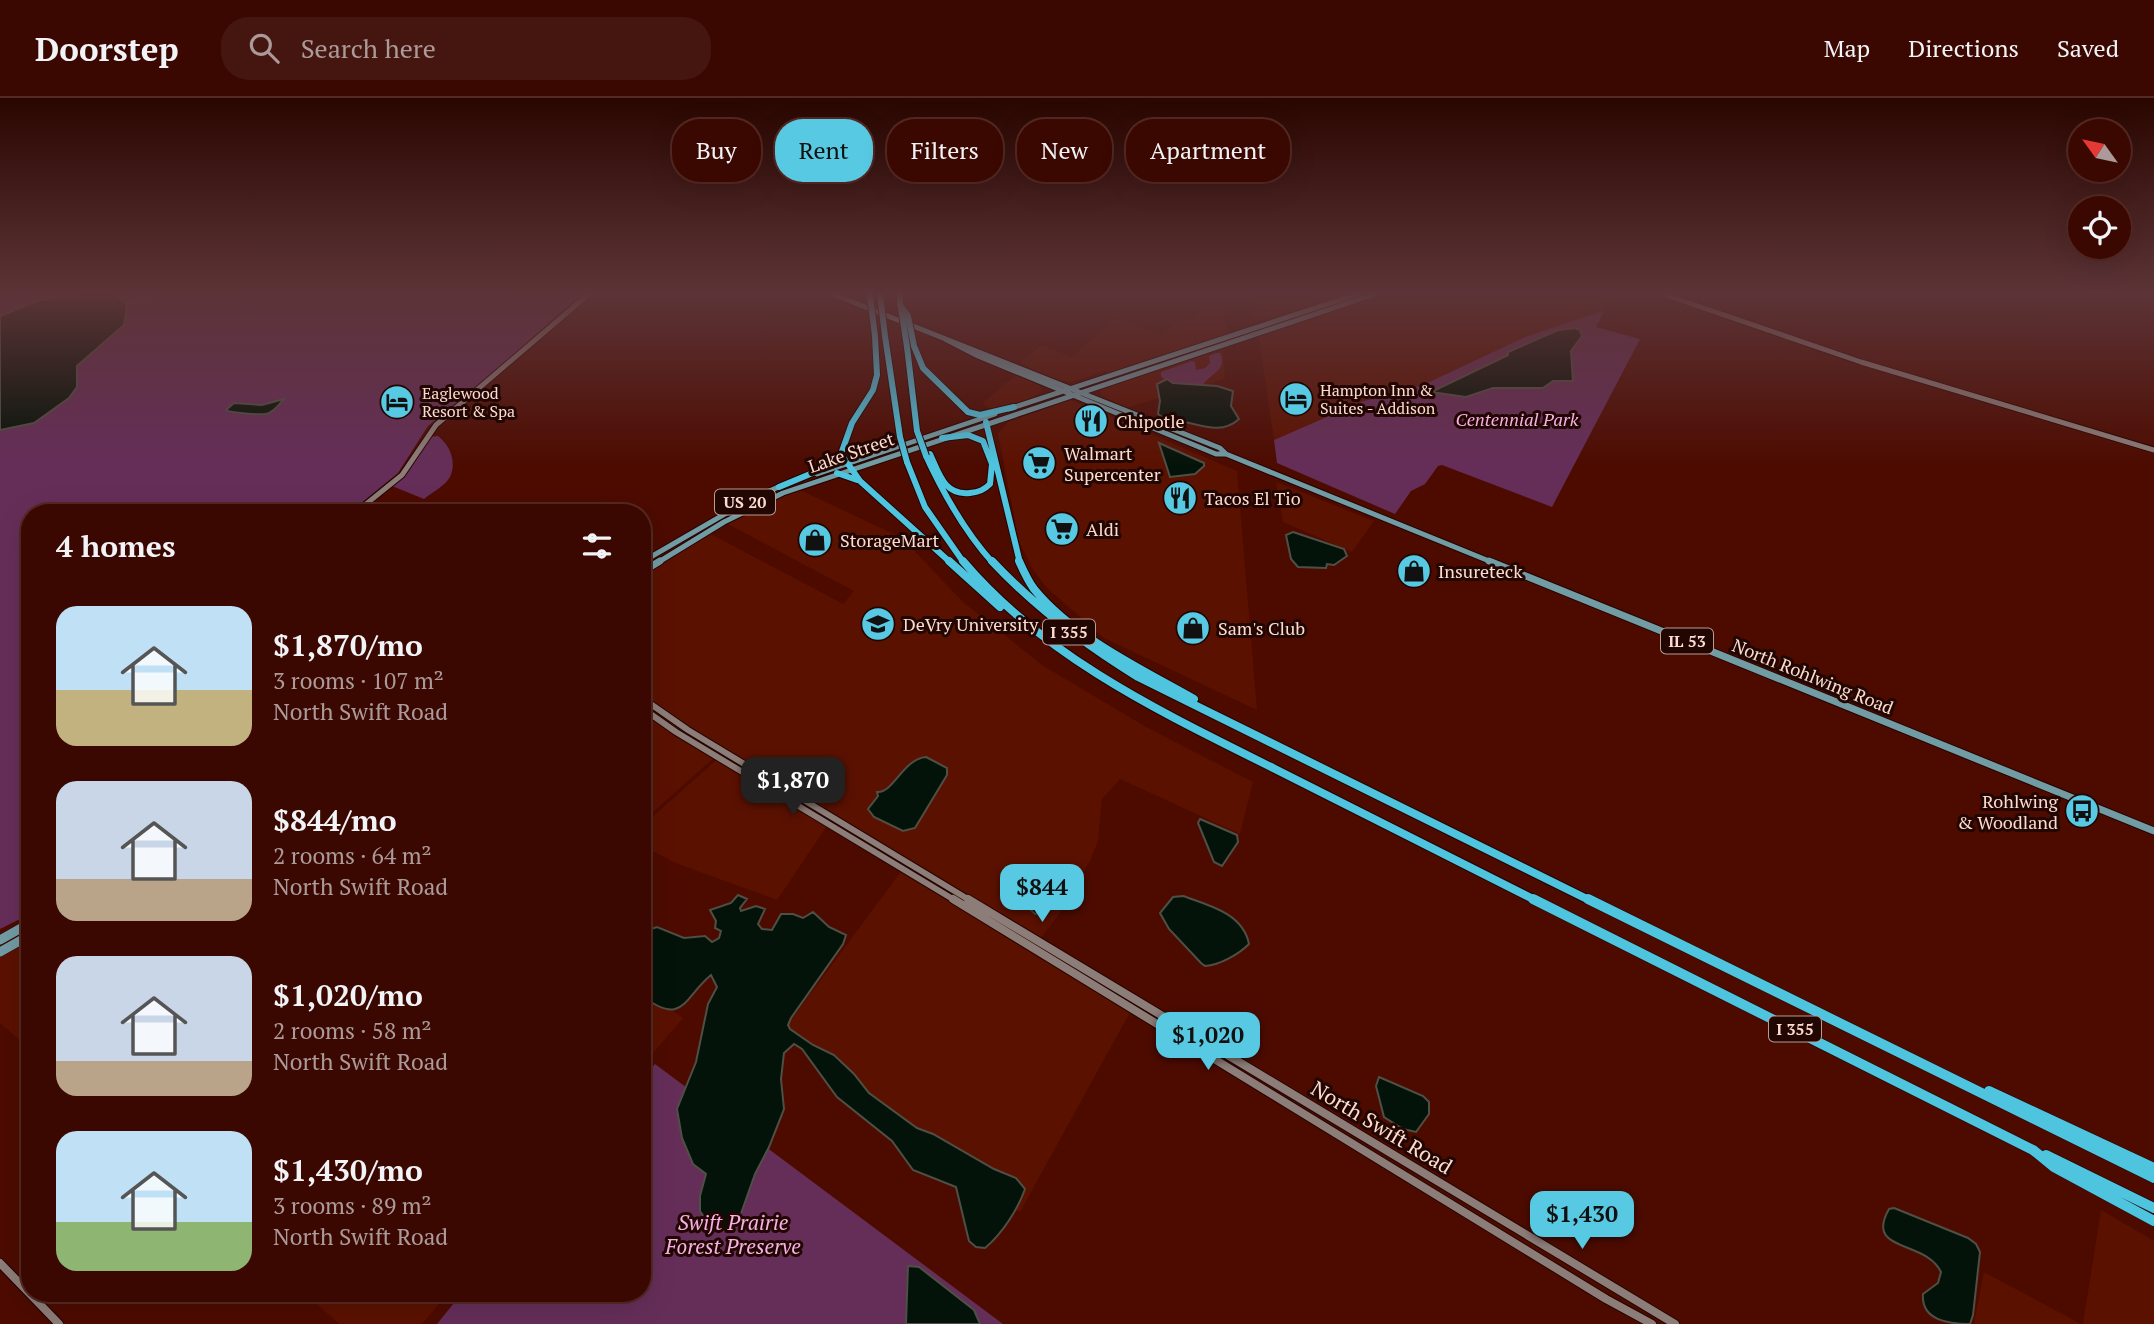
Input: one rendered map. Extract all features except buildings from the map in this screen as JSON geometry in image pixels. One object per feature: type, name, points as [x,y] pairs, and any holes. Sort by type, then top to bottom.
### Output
[{"type":"highway","points":[[779,486],[827,467],[841,454],[852,423],[873,390],[877,375],[876,350]]},
{"type":"highway","name":"I 355","points":[[887,350],[906,462],[930,513],[975,575],[1056,648],[1093,673],[1192,727],[2154,1208]]},
{"type":"highway","name":"I 355","points":[[911,350],[917,415],[938,485],[984,554],[1007,579],[1052,619],[1138,677],[2154,1178]]},
{"type":"highway","points":[[913,350],[923,368],[968,412],[980,415],[1014,407]]},
{"type":"highway","points":[[986,422],[1017,558],[1025,577],[1043,599],[1112,653],[1270,742]]},
{"type":"highway","points":[[928,455],[952,490],[973,493],[990,484],[993,480],[991,466],[983,441],[968,435],[942,438]]},
{"type":"highway","points":[[841,454],[860,481],[1023,627],[1056,648]]},
{"type":"highway","points":[[837,473],[860,481]]},
{"type":"highway","points":[[1838,1023],[2154,1168]]},
{"type":"highway","points":[[2034,1150],[2054,1167],[2154,1221]]},
{"type":"main road","name":"North Rohlwing Road","points":[[966,350],[1216,454],[1226,454],[2154,831]]},
{"type":"main road","name":"North Rohlwing Road","points":[[975,350],[1083,391],[1220,448],[1226,454]]},
{"type":"main road","name":"US 20","points":[[1072,387],[1185,350]]},
{"type":"main road","name":"US 20","points":[[1083,391],[1205,350]]},
{"type":"main road","points":[[1108,402],[1099,391],[1112,381]]},
{"type":"main road","points":[[1028,402],[1042,392],[1041,382]]},
{"type":"main road","name":"Lake Street","points":[[651,567],[765,500],[849,466],[1072,387]]},
{"type":"main road","name":"Lake Street","points":[[651,557],[749,500],[779,486],[942,438],[1083,391]]},
{"type":"main road","points":[[965,424],[986,422]]},
{"type":"main road","points":[[0,940],[21,928]]},
{"type":"main road","points":[[0,952],[21,940]]},
{"type":"street","points":[[366,504],[402,475],[436,425],[523,350]]},
{"type":"street","points":[[1827,350],[2154,450]]},
{"type":"street","name":"North Swift Road","points":[[651,704],[688,730],[1675,1324]]},
{"type":"street","name":"North Swift Road","points":[[651,714],[1606,1299],[1652,1324]]},
{"type":"street","points":[[0,1263],[21,1284]]},
{"type":"street","points":[[38,1302],[60,1324]]},
{"type":"shaded area","points":[[0,350],[95,350],[77,366],[77,387],[69,398],[34,423],[0,430]]},
{"type":"shaded area","points":[[1035,350],[1054,350],[1072,357],[1080,350],[1183,350],[1109,374],[1105,371],[1072,382],[1058,380],[1019,363]]},
{"type":"shaded area","points":[[1223,350],[1225,379],[1125,408],[1101,395],[1100,391],[1112,382]]},
{"type":"shaded area","points":[[1261,350],[1497,350],[1423,385],[1361,402],[1274,440]]},
{"type":"shaded area","points":[[1572,350],[1573,381],[1553,381],[1543,388],[1493,388],[1466,397],[1431,392],[1508,355],[1508,352]]},
{"type":"shaded area","points":[[1017,374],[1040,383],[1041,392],[1026,402],[992,411],[983,403]]},
{"type":"shaded area","points":[[1167,379],[1173,383],[1217,386],[1233,391],[1231,406],[1239,419],[1233,424],[1213,428],[1162,417],[1158,414],[1160,401],[1157,384]]},
{"type":"shaded area","points":[[284,399],[266,414],[226,410],[234,403],[262,405]]},
{"type":"shaded area","points":[[1071,400],[1237,471],[1257,710],[1104,638],[1046,587],[1032,568],[1019,541],[998,434],[1008,422]]},
{"type":"shaded area","points":[[1159,443],[1204,463],[1204,466],[1195,474],[1170,477]]},
{"type":"shaded area","points":[[1276,482],[1374,521],[1352,552],[1283,522]]},
{"type":"shaded area","points":[[798,489],[902,538],[963,602],[1042,665],[1146,727],[1253,782],[1240,834],[1120,779],[1102,799],[1098,841],[1090,861],[1057,917],[1039,940],[651,704],[651,568],[709,533],[843,604],[854,591],[726,523],[761,503]]},
{"type":"shaded area","points":[[1293,532],[1344,549],[1347,556],[1334,565],[1327,564],[1326,568],[1298,567],[1291,559],[1286,535]]},
{"type":"shaded area","points":[[651,710],[718,754],[651,814]]},
{"type":"shaded area","points":[[722,755],[831,820],[777,900],[673,862],[651,850],[651,818]]},
{"type":"shaded area","points":[[926,757],[947,768],[947,775],[915,828],[903,831],[874,817],[868,809],[878,796],[877,792],[888,788],[911,764]]},
{"type":"shaded area","points":[[1200,819],[1237,835],[1238,842],[1222,866],[1214,862],[1198,823]]},
{"type":"shaded area","points":[[905,866],[1134,1005],[1020,1212],[783,1031]]},
{"type":"shaded area","points":[[1053,870],[1064,873],[1066,879],[1047,910],[1035,914],[1026,905],[1044,875]]},
{"type":"shaded area","points":[[738,895],[747,899],[740,908],[741,911],[756,906],[765,909],[758,924],[762,929],[772,930],[781,914],[793,914],[803,918],[813,912],[829,927],[846,935],[843,944],[788,1025],[813,1045],[834,1055],[869,1093],[917,1128],[1016,1178],[1025,1189],[1018,1205],[1009,1221],[985,1248],[976,1247],[969,1241],[956,1187],[913,1170],[892,1141],[837,1097],[802,1049],[794,1044],[784,1053],[781,1079],[784,1109],[755,1174],[738,1222],[726,1231],[713,1229],[700,1211],[700,1196],[706,1174],[693,1164],[682,1138],[677,1109],[696,1062],[708,1004],[717,987],[711,975],[682,1006],[667,1009],[651,1002],[651,929],[657,927],[684,938],[705,936],[712,942],[719,938],[721,931],[715,928],[716,921],[710,910],[731,903]]},
{"type":"shaded area","points":[[1183,896],[1213,907],[1232,918],[1240,925],[1249,944],[1217,964],[1205,966],[1169,929],[1160,913],[1173,897]]},
{"type":"shaded area","points":[[21,942],[21,1041],[0,1023],[0,953]]},
{"type":"shaded area","points":[[651,995],[683,1018],[651,1055]]},
{"type":"shaded area","points":[[1379,1077],[1423,1096],[1429,1102],[1429,1114],[1416,1132],[1403,1129],[1384,1117],[1376,1086]]},
{"type":"shaded area","points":[[1894,1208],[1968,1238],[1976,1244],[1980,1252],[1970,1324],[1946,1322],[1927,1310],[1923,1294],[1938,1283],[1941,1272],[1923,1254],[1890,1240],[1884,1233],[1883,1223],[1889,1209]]},
{"type":"shaded area","points":[[2101,1210],[2154,1241],[2154,1324],[2083,1324]]},
{"type":"shaded area","points":[[908,1266],[919,1267],[974,1310],[980,1324],[906,1324]]},
{"type":"shaded area","points":[[1984,1272],[2081,1324],[1974,1324]]},
{"type":"shaded area","points":[[315,1302],[440,1302],[422,1324],[339,1324]]},
{"type":"green space","points":[[0,350],[518,350],[428,426],[398,473],[360,504],[21,504],[21,918],[0,929]]},
{"type":"green space","name":"Centennial Park","points":[[1497,350],[1634,350],[1552,507],[1442,465],[1438,466],[1425,484],[1411,491],[1395,514],[1277,463],[1274,440],[1361,402],[1423,385]]},
{"type":"green space","points":[[1220,353],[1222,363],[1203,385],[1172,383],[1161,377],[1161,372],[1192,361],[1195,362],[1196,370],[1205,368],[1210,363],[1209,356]]},
{"type":"green space","points":[[438,436],[449,449],[452,460],[452,471],[448,480],[424,499],[392,486],[430,437]]},
{"type":"green space","name":"Swift Prairie Forest Preserve","points":[[655,1064],[1003,1324],[437,1324],[455,1302],[651,1302],[651,1069]]},
{"type":"place","name":"Hampton Inn & Suites - Addison","points":[[1296,399]]},
{"type":"place","name":"Eaglewood Resort & Spa","points":[[397,402]]},
{"type":"place","name":"Chipotle","points":[[1091,421]]},
{"type":"place","name":"Walmart Supercenter","points":[[1039,463]]},
{"type":"place","name":"Tacos El Tio","points":[[1180,498]]},
{"type":"place","name":"Aldi","points":[[1062,529]]},
{"type":"place","name":"StorageMart","points":[[815,540]]},
{"type":"place","name":"Insureteck","points":[[1414,571]]},
{"type":"place","name":"DeVry University","points":[[878,624]]},
{"type":"place","name":"Sam's Club","points":[[1193,628]]},
{"type":"place","name":"Rohlwing & Woodland","points":[[2082,811]]}]
